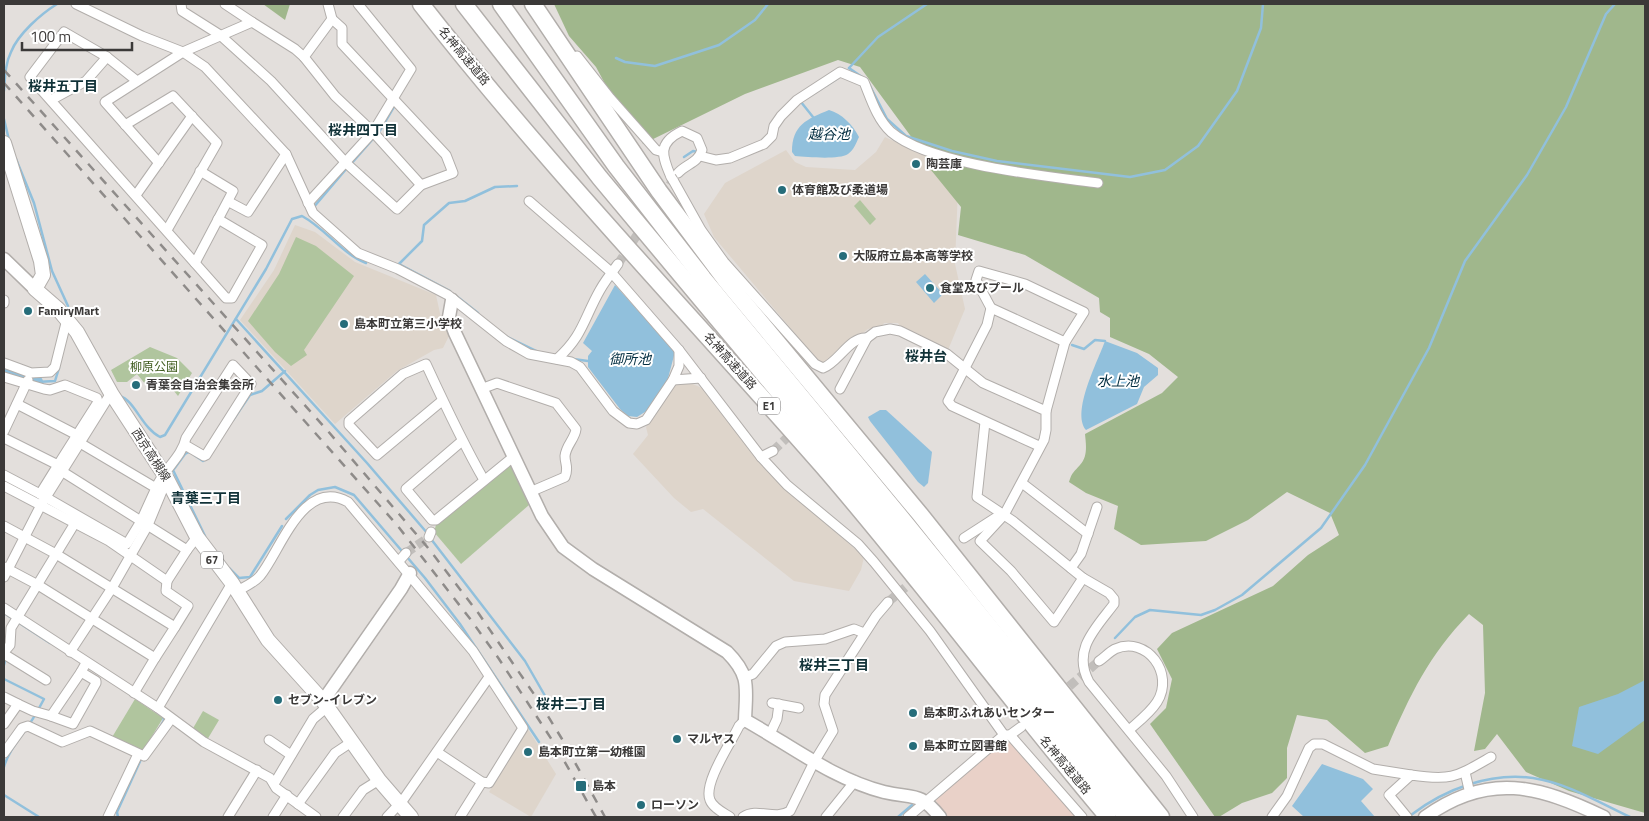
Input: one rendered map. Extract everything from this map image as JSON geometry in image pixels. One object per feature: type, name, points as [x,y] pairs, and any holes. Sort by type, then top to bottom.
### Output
[{"type":"highway","name":"名神高速道路","points":[[421,4],[562,174],[865,517],[1108,817]]},
{"type":"highway","name":"名神高速道路","points":[[464,4],[593,170],[893,529],[1127,817]]},
{"type":"highway","name":"E1","points":[[501,4],[616,166],[697,271],[1144,817]]},
{"type":"highway","points":[[532,4],[648,176],[721,274],[920,514],[999,616],[1161,817]]},
{"type":"main road","points":[[4,143],[41,261],[43,275],[35,289]]},
{"type":"main road","name":"西京高槻線","points":[[35,289],[67,319],[77,332],[111,393],[165,476],[197,537],[234,587],[268,640],[325,704],[379,780],[411,817]]},
{"type":"street","points":[[76,4],[142,36],[183,52],[205,67],[286,154],[311,208],[358,253],[395,268],[448,295],[506,341],[530,354],[559,357],[580,367],[613,411],[629,423],[637,424],[646,420],[673,380],[679,366],[679,350]]},
{"type":"street","points":[[181,4],[182,11],[220,35],[271,81],[348,165],[397,209],[421,185],[453,173],[446,155],[342,44],[342,28],[332,19],[328,4]]},
{"type":"street","points":[[225,4],[295,49],[304,57],[335,96],[375,134],[421,185]]},
{"type":"street","points":[[311,208],[375,134],[396,100],[408,73],[358,4]]},
{"type":"street","points":[[542,4],[568,45],[610,98],[664,157],[701,230],[724,262],[815,364],[823,368],[829,366],[853,344],[863,338],[867,338]]},
{"type":"street","points":[[304,57],[332,19]]},
{"type":"street","points":[[159,163],[105,102],[183,52],[252,22]]},
{"type":"street","points":[[137,81],[106,57],[64,32],[30,77],[226,298],[232,298],[262,244],[218,219]]},
{"type":"street","points":[[51,100],[86,81],[106,57]]},
{"type":"street","points":[[701,154],[716,160],[730,158],[764,144],[781,116],[797,100],[840,72],[864,82],[883,123],[890,131],[927,151],[962,161],[1098,183]]},
{"type":"street","points":[[125,125],[173,96],[217,143],[166,230]]},
{"type":"street","points":[[136,195],[192,116]]},
{"type":"street","points":[[664,157],[666,142],[672,136],[682,131],[697,138],[701,154]]},
{"type":"street","points":[[231,203],[248,212],[286,154]]},
{"type":"street","points":[[674,177],[701,154]]},
{"type":"street","points":[[195,262],[233,191],[200,171]]},
{"type":"street","points":[[529,201],[610,271],[679,350],[761,458],[787,485],[858,544],[930,631],[1007,735],[1082,817]]},
{"type":"street","points":[[4,259],[35,289]]},
{"type":"street","points":[[559,357],[571,346],[582,330],[610,271],[618,264]]},
{"type":"street","points":[[1065,342],[991,308],[976,280],[979,271],[1025,284],[1084,312],[1065,342],[1046,411],[1044,440],[1039,446],[1022,483],[1004,515],[980,541],[1011,571],[1054,622],[1083,578]]},
{"type":"street","points":[[452,300],[448,317],[512,458],[542,516],[563,547],[593,569],[727,652],[740,666],[745,677],[746,720]]},
{"type":"street","points":[[991,308],[987,325],[948,401],[952,406],[1039,446]]},
{"type":"street","points":[[4,363],[31,373],[50,372],[55,367],[67,319]]},
{"type":"street","points":[[840,389],[867,338],[875,332],[882,330],[900,331],[946,354],[983,383],[1046,411]]},
{"type":"street","points":[[443,400],[377,455],[349,424],[349,420],[403,374],[426,364],[443,400],[462,441],[484,480]]},
{"type":"street","points":[[4,475],[127,544],[145,523],[156,488],[233,365],[251,384],[206,455],[204,456],[184,445]]},
{"type":"street","points":[[4,432],[31,373]]},
{"type":"street","points":[[4,377],[26,385],[50,390],[65,385],[97,398],[98,402],[79,439]]},
{"type":"street","points":[[673,380],[701,378]]},
{"type":"street","points":[[481,389],[497,383],[556,403],[576,429],[575,436],[566,450],[565,458],[568,470],[565,477],[530,492]]},
{"type":"street","points":[[111,393],[60,468],[5,571],[38,585],[155,658]]},
{"type":"street","points":[[17,404],[79,439],[156,488]]},
{"type":"street","points":[[985,422],[977,497],[1004,515],[1083,578],[1109,593],[1114,599],[1114,604],[1086,646],[1082,659],[1083,671],[1089,682],[1166,776],[1193,817]]},
{"type":"street","points":[[4,438],[60,468],[187,550]]},
{"type":"street","points":[[462,441],[406,489],[432,520],[436,520],[512,458]]},
{"type":"street","points":[[761,458],[773,451]]},
{"type":"street","points":[[70,652],[112,588],[131,554],[165,476]]},
{"type":"street","points":[[1022,483],[1088,534]]},
{"type":"street","points":[[4,486],[43,498],[75,523],[131,554],[167,581]]},
{"type":"street","points":[[158,708],[234,587],[258,579],[296,519],[316,500],[324,496],[339,497],[348,502],[474,651],[523,728],[489,784],[482,782],[437,752]]},
{"type":"street","points":[[1071,568],[1081,554],[1097,507]]},
{"type":"street","points":[[964,538],[995,518],[1004,515]]},
{"type":"street","points":[[46,680],[6,652],[16,621],[75,523]]},
{"type":"street","points":[[4,526],[56,554],[174,627]]},
{"type":"street","points":[[134,693],[188,606],[166,591],[167,581],[197,537]]},
{"type":"street","points":[[399,561],[406,553]]},
{"type":"street","points":[[274,784],[313,719],[325,704],[410,573]]},
{"type":"street","points":[[743,817],[754,813],[776,817],[784,816],[794,803],[814,762],[834,731],[824,704],[825,695],[864,634],[888,602]]},
{"type":"street","points":[[4,608],[16,621],[70,652],[158,708],[204,742],[270,778],[274,784],[310,815]]},
{"type":"street","points":[[745,677],[753,674],[776,646],[785,642],[825,639],[854,629],[864,634]]},
{"type":"street","points":[[1099,661],[1115,649],[1130,647],[1147,652],[1158,663],[1164,677],[1161,693],[1156,703],[1129,730]]},
{"type":"street","points":[[51,716],[86,663]]},
{"type":"street","points":[[4,697],[37,712],[73,724],[96,683],[96,680],[81,672]]},
{"type":"street","points":[[387,817],[437,752],[489,676]]},
{"type":"street","points":[[770,734],[777,719],[775,703],[799,708]]},
{"type":"street","points":[[4,724],[18,704]]},
{"type":"street","points":[[108,817],[140,755],[171,719]]},
{"type":"street","points":[[746,720],[814,762],[855,781],[883,792],[927,801],[940,817]]},
{"type":"street","points":[[730,817],[713,806],[710,801],[709,784],[739,726],[746,720]]},
{"type":"street","points":[[908,817],[1007,735],[1021,726]]},
{"type":"street","points":[[4,753],[22,728],[30,727],[62,742],[90,731],[140,755]]},
{"type":"street","points":[[269,740],[291,755]]},
{"type":"street","points":[[298,804],[335,753],[353,741]]},
{"type":"street","points":[[1272,817],[1287,796],[1309,748],[1314,744],[1323,744],[1373,769],[1441,779],[1465,772],[1492,757]]},
{"type":"street","points":[[228,817],[257,770]]},
{"type":"street","points":[[1465,772],[1469,788]]},
{"type":"street","points":[[1407,817],[1388,795],[1411,775]]},
{"type":"street","points":[[343,817],[363,790],[379,780]]},
{"type":"street","points":[[826,817],[855,781]]},
{"type":"street","points":[[460,817],[482,782]]},
{"type":"street","points":[[1425,817],[1469,788],[1526,788],[1560,797],[1604,817]]},
{"type":"street","points":[[273,817],[287,795]]},
{"type":"shaded area","name":"大阪府立島本高等学校","points":[[885,137],[936,161],[958,188],[955,264],[965,309],[948,350],[901,328],[898,323],[884,323],[882,326],[868,329],[828,361],[818,361],[714,237],[704,214],[725,183],[786,150],[795,162],[806,167],[855,170],[876,152]]},
{"type":"shaded area","name":"島本町立第三小学校","points":[[295,225],[315,232],[355,262],[436,295],[441,318],[449,336],[443,348],[434,350],[397,371],[335,424],[240,320],[274,270]]},
{"type":"shaded area","points":[[679,382],[688,382],[702,388],[767,471],[864,557],[861,570],[849,591],[794,581],[703,509],[691,512],[674,498],[633,454],[648,435],[646,427]]},
{"type":"shaded area","name":"島本町立第一幼稚園","points":[[528,729],[556,774],[531,817],[489,792]]},
{"type":"shaded area","points":[[1010,740],[1077,817],[947,817],[936,801],[936,798],[1003,741]]},
{"type":"green space","points":[[263,4],[290,4],[285,20]]},
{"type":"green space","points":[[554,4],[1645,4],[1643,607],[1645,813],[1569,791],[1526,772],[1497,734],[1485,749],[1474,751],[1485,693],[1483,625],[1469,614],[1455,629],[1422,676],[1388,746],[1365,753],[1327,720],[1297,715],[1287,748],[1287,778],[1272,793],[1242,803],[1219,817],[1215,817],[1150,724],[1166,708],[1172,679],[1157,649],[1172,633],[1273,586],[1308,555],[1339,535],[1330,513],[1287,492],[1248,520],[1206,541],[1141,545],[1114,529],[1118,506],[1086,493],[1069,482],[1072,474],[1083,462],[1086,450],[1085,434],[1162,393],[1178,377],[1149,354],[1110,337],[1110,318],[1100,312],[1099,298],[1025,255],[958,235],[961,207],[931,170],[926,157],[860,67],[838,60],[745,94],[643,144],[639,133],[610,93],[596,67],[569,36]]},
{"type":"green space","points":[[860,200],[876,219],[870,225],[854,206]]},
{"type":"green space","points":[[296,237],[316,246],[354,276],[304,350],[307,355],[291,366],[275,352],[248,321],[279,274]]},
{"type":"green space","name":"柳原公園","points":[[150,347],[177,358],[192,373],[178,396],[165,380],[151,391],[137,374],[127,382],[117,382],[111,370]]},
{"type":"green space","points":[[507,465],[511,466],[529,505],[461,564],[434,532],[436,525]]},
{"type":"green space","points":[[135,699],[163,718],[143,751],[111,739]]},
{"type":"green space","points":[[203,711],[219,720],[207,740],[192,730]]},
{"type":"water","name":"越谷池","points":[[829,110],[846,120],[853,128],[859,137],[855,146],[848,154],[838,157],[795,156],[792,152],[793,143],[798,129],[808,120]]},
{"type":"water","points":[[925,274],[943,294],[934,303],[916,282]]},
{"type":"water","name":"御所池","points":[[615,285],[675,352],[667,382],[648,410],[637,417],[628,416],[620,409],[588,367],[588,356],[592,351],[583,343]]},
{"type":"water","name":"水上池","points":[[1105,341],[1137,353],[1158,368],[1158,375],[1144,387],[1137,404],[1086,430],[1082,422],[1084,399],[1087,386]]},
{"type":"water","points":[[880,410],[886,410],[932,452],[928,483],[924,487],[870,421],[868,417]]},
{"type":"water","points":[[1645,680],[1645,720],[1598,754],[1572,746],[1579,707],[1618,694]]},
{"type":"water","points":[[1322,764],[1363,779],[1373,789],[1361,801],[1375,817],[1304,817],[1292,806]]},
{"type":"waterway","points":[[4,91],[6,66],[14,45],[31,25],[57,4]]},
{"type":"waterway","points":[[616,58],[625,62],[655,66],[719,45],[755,20],[768,4]]},
{"type":"waterway","points":[[849,68],[878,37],[927,4]]},
{"type":"waterway","points":[[869,84],[887,119],[906,136],[952,151],[997,161],[1130,177],[1165,170],[1198,146],[1237,91],[1261,28],[1263,4]]},
{"type":"waterway","points":[[1115,638],[1135,617],[1150,610],[1201,615],[1215,610],[1242,595],[1321,528],[1365,465],[1429,348],[1465,261],[1527,175],[1566,107],[1606,14],[1615,4]]},
{"type":"waterway","points":[[849,68],[862,77]]},
{"type":"waterway","points":[[813,94],[838,78]]},
{"type":"waterway","points":[[801,102],[813,117]]},
{"type":"waterway","points":[[351,164],[379,132],[395,105]]},
{"type":"waterway","points":[[4,119],[9,140]]},
{"type":"waterway","points":[[684,157],[693,151],[698,152]]},
{"type":"waterway","points":[[16,159],[34,203],[52,271],[68,306]]},
{"type":"waterway","points":[[313,208],[347,168]]},
{"type":"waterway","points":[[399,264],[422,241],[424,225],[449,203],[465,201],[495,187],[517,186]]},
{"type":"waterway","points":[[120,396],[130,403],[148,428],[160,437],[165,435],[266,269],[292,219],[302,216],[311,221],[349,254],[366,263]]},
{"type":"waterway","points":[[399,264],[450,291]]},
{"type":"waterway","points":[[455,295],[478,313]]},
{"type":"waterway","points":[[236,319],[367,463],[428,534]]},
{"type":"waterway","points":[[505,336],[536,351]]},
{"type":"waterway","points":[[1072,345],[1084,349],[1095,340],[1105,341]]},
{"type":"waterway","points":[[573,359],[588,361]]},
{"type":"waterway","points":[[36,382],[55,381],[59,368]]},
{"type":"waterway","points":[[4,371],[36,382]]},
{"type":"waterway","points":[[233,420],[250,395],[262,391],[285,371]]},
{"type":"waterway","points":[[174,469],[185,454],[189,452]]},
{"type":"waterway","points":[[194,455],[203,461],[208,458]]},
{"type":"waterway","points":[[173,470],[205,536]]},
{"type":"waterway","points":[[4,481],[40,500]]},
{"type":"waterway","points":[[286,519],[310,495],[318,490],[335,487],[354,495],[425,578],[460,624],[539,742]]},
{"type":"waterway","points":[[229,568],[239,578],[250,577],[282,526]]},
{"type":"waterway","points":[[431,539],[525,661],[552,708]]},
{"type":"waterway","points":[[4,613],[50,643]]},
{"type":"waterway","points":[[4,665],[6,657]]},
{"type":"waterway","points":[[4,679],[44,699],[38,710]]},
{"type":"waterway","points":[[4,767],[10,753],[35,715]]},
{"type":"waterway","points":[[159,729],[164,720],[163,717]]},
{"type":"waterway","points":[[118,817],[117,812],[142,757]]},
{"type":"waterway","points":[[1411,815],[1438,797],[1469,784],[1484,780],[1517,777],[1533,778],[1558,784],[1630,817]]},
{"type":"waterway","points":[[4,795],[39,817]]},
{"type":"waterway","points":[[898,817],[912,805]]},
{"type":"tunnel","points":[[618,264],[677,174]]},
{"type":"tunnel","points":[[773,451],[794,431]]},
{"type":"tunnel","points":[[406,553],[429,537]]},
{"type":"tunnel","points":[[888,602],[919,576]]},
{"type":"tunnel","points":[[1059,695],[1099,661]]},
{"type":"railway","points":[[4,70],[327,430],[429,549],[479,614],[538,700],[605,817]]},
{"type":"railway","points":[[4,83],[397,525],[499,659],[554,743],[596,817]]},
{"type":"place","name":"陶芸庫","points":[[916,164]]},
{"type":"place","name":"体育館及び柔道場","points":[[782,190]]},
{"type":"place","name":"大阪府立島本高等学校","points":[[843,256]]},
{"type":"place","name":"食堂及びプール","points":[[930,288]]},
{"type":"place","name":"FamiryMart","points":[[28,311]]},
{"type":"place","name":"島本町立第三小学校","points":[[344,324]]},
{"type":"place","name":"青葉会自治会集会所","points":[[136,385]]},
{"type":"place","name":"セブン-イレブン","points":[[278,700]]},
{"type":"place","name":"島本町ふれあいセンター","points":[[913,713]]},
{"type":"place","name":"マルヤス","points":[[677,739]]},
{"type":"place","name":"島本町立図書館","points":[[913,746]]},
{"type":"place","name":"島本町立第一幼稚園","points":[[528,752]]},
{"type":"place","name":"島本","points":[[581,786]]},
{"type":"place","name":"ローソン","points":[[641,805]]},
{"type":"district","name":"桜井五丁目","points":[[63,86]]},
{"type":"district","name":"桜井四丁目","points":[[363,130]]},
{"type":"district","name":"桜井台","points":[[926,356]]},
{"type":"district","name":"青葉三丁目","points":[[206,498]]},
{"type":"district","name":"桜井三丁目","points":[[834,665]]},
{"type":"district","name":"桜井二丁目","points":[[571,704]]}]
